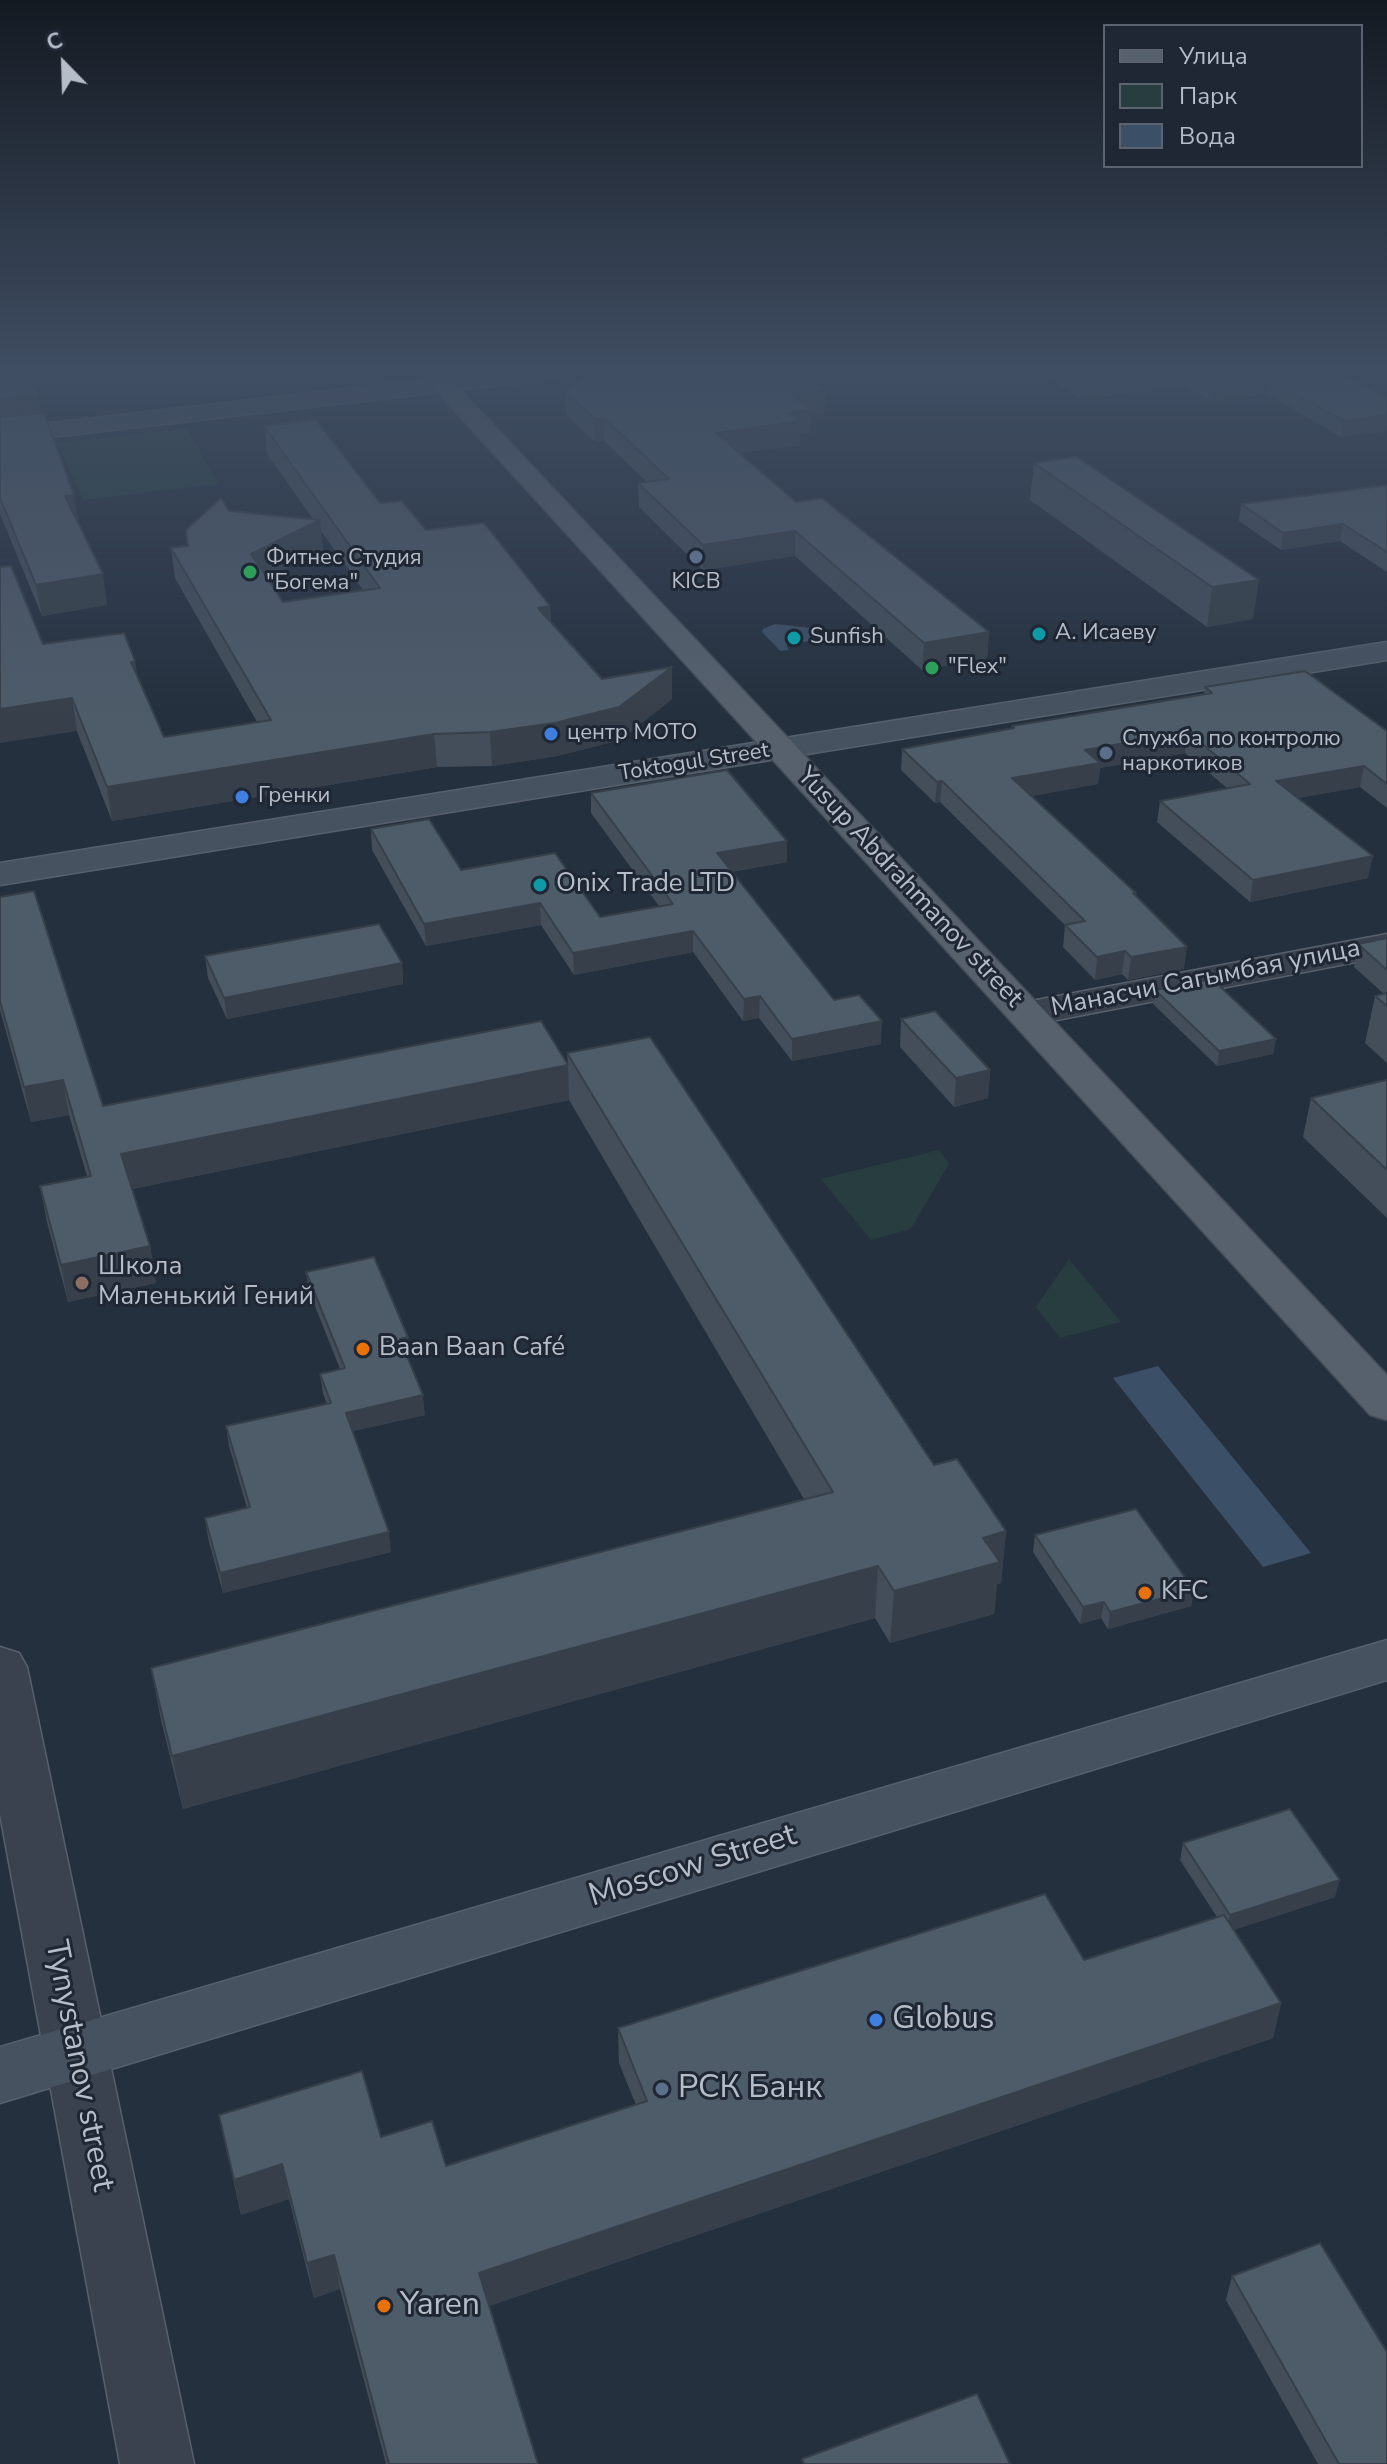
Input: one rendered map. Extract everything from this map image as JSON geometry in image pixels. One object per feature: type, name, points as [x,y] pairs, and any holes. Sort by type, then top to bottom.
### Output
[{"type":"main road","name":"Yusup Abdrahmanov street","points":[[537,487],[1387,1404]]},
{"type":"main road","name":"Toktogul Street","points":[[0,874],[1387,651]]},
{"type":"main road","name":"Moscow Street","points":[[0,2075],[1387,1660]]},
{"type":"street","points":[[1295,666],[1323,686]]},
{"type":"street","name":"Манасчи Сагымбая улица","points":[[1026,1014],[1387,945]]},
{"type":"street","name":"Tynystanov street","points":[[0,1667],[157,2464]]},
{"type":"green space","points":[[77,487],[194,487],[83,500]]},
{"type":"green space","points":[[939,1150],[949,1164],[911,1229],[871,1240],[821,1179]]},
{"type":"green space","points":[[1069,1259],[1121,1322],[1060,1338],[1036,1307]]},
{"type":"water","name":"Sunfish","points":[[775,624],[810,628],[826,643],[814,645],[809,641],[786,645],[789,650],[780,651],[762,632]]},
{"type":"water","points":[[1158,1366],[1311,1553],[1263,1567],[1113,1378]]},
{"type":"building","points":[[0,487],[71,487],[74,495],[65,496],[103,574],[36,585],[0,498]]},
{"type":"building","points":[[308,487],[368,487],[380,503],[402,501],[426,530],[484,523],[550,606],[538,608],[602,679],[672,667],[619,707],[555,723],[490,732],[434,734],[107,787],[72,698],[0,709],[0,567],[11,566],[43,644],[124,633],[135,661],[131,662],[164,737],[271,720],[171,548],[188,546],[186,530],[221,498],[229,511],[320,520],[251,554],[283,602],[380,588]]},
{"type":"building","points":[[642,487],[779,487],[796,502],[822,498],[989,632],[924,643],[795,531],[703,545]]},
{"type":"building","points":[[1068,487],[1121,487],[1259,580],[1212,587]]},
{"type":"building","points":[[1387,487],[1387,552],[1343,524],[1283,533],[1241,504]]},
{"type":"building","points":[[1305,671],[1387,731],[1387,784],[1364,766],[1276,781],[1373,856],[1253,880],[1160,801],[1250,784],[1188,732],[1085,750],[1100,763],[1012,778],[1136,893],[1133,893],[1187,947],[1131,957],[1125,951],[1097,957],[1065,925],[1085,921],[942,781],[937,782],[902,749],[1014,728],[1012,726],[1212,693],[1205,687]]},
{"type":"building","points":[[727,770],[787,841],[717,853],[834,1000],[859,995],[882,1021],[792,1039],[760,996],[744,999],[693,931],[573,953],[540,903],[424,924],[371,829],[429,819],[461,870],[555,853],[600,917],[673,904],[591,793]]},
{"type":"building","points":[[34,891],[103,1106],[541,1021],[568,1065],[121,1154],[150,1246],[61,1265],[40,1186],[91,1176],[63,1080],[24,1087],[0,1001],[0,897]]},
{"type":"building","points":[[379,924],[402,963],[224,998],[205,956]]},
{"type":"building","points":[[1387,938],[1387,970],[1358,944]]},
{"type":"building","points":[[1212,979],[1276,1039],[1219,1051],[1155,990]]},
{"type":"building","points":[[1387,993],[1387,1006],[1375,996]]},
{"type":"building","points":[[935,1011],[990,1070],[956,1078],[901,1019]]},
{"type":"building","points":[[650,1037],[934,1465],[957,1459],[1006,1531],[983,1538],[1000,1562],[894,1591],[878,1566],[172,1756],[151,1668],[833,1492],[567,1053]]},
{"type":"building","points":[[1387,1081],[1387,1170],[1311,1098]]},
{"type":"building","points":[[374,1257],[408,1337],[400,1339],[423,1395],[346,1413],[389,1532],[220,1573],[205,1518],[250,1507],[226,1426],[331,1403],[320,1374],[345,1368],[306,1272]]},
{"type":"building","points":[[1136,1509],[1194,1590],[1110,1612],[1104,1602],[1083,1607],[1035,1535]]},
{"type":"building","points":[[1290,1809],[1340,1880],[1230,1915],[1183,1843]]},
{"type":"building","points":[[1045,1894],[1084,1960],[1224,1915],[1281,2003],[479,2273],[538,2464],[389,2464],[334,2255],[307,2263],[282,2164],[234,2180],[219,2115],[362,2071],[381,2137],[432,2121],[446,2166],[647,2101],[618,2028]]},
{"type":"building","points":[[1320,2243],[1387,2352],[1387,2464],[1339,2464],[1232,2276]]},
{"type":"building","points":[[977,2394],[1010,2464],[804,2464],[802,2459]]},
{"type":"place","name":"KICB","points":[[696,557]]},
{"type":"place","name":"Фитнес Студия \"Богема\"","points":[[250,572]]},
{"type":"place","name":"А. Исаеву","points":[[1039,634]]},
{"type":"place","name":"Sunfish","points":[[794,638]]},
{"type":"place","name":"\"Flex\"","points":[[932,668]]},
{"type":"place","name":"центр МОТО","points":[[551,734]]},
{"type":"place","name":"Служба по контролю наркотиков","points":[[1106,753]]},
{"type":"place","name":"Гренки","points":[[242,797]]},
{"type":"place","name":"Onix Trade LTD","points":[[540,885]]},
{"type":"place","name":"Школа Маленький Гений","points":[[82,1283]]},
{"type":"place","name":"Baan Baan Café","points":[[363,1349]]},
{"type":"place","name":"KFC","points":[[1145,1593]]},
{"type":"place","name":"Globus","points":[[876,2020]]},
{"type":"place","name":"РСК Банк","points":[[662,2089]]},
{"type":"place","name":"Yaren","points":[[384,2306]]}]
